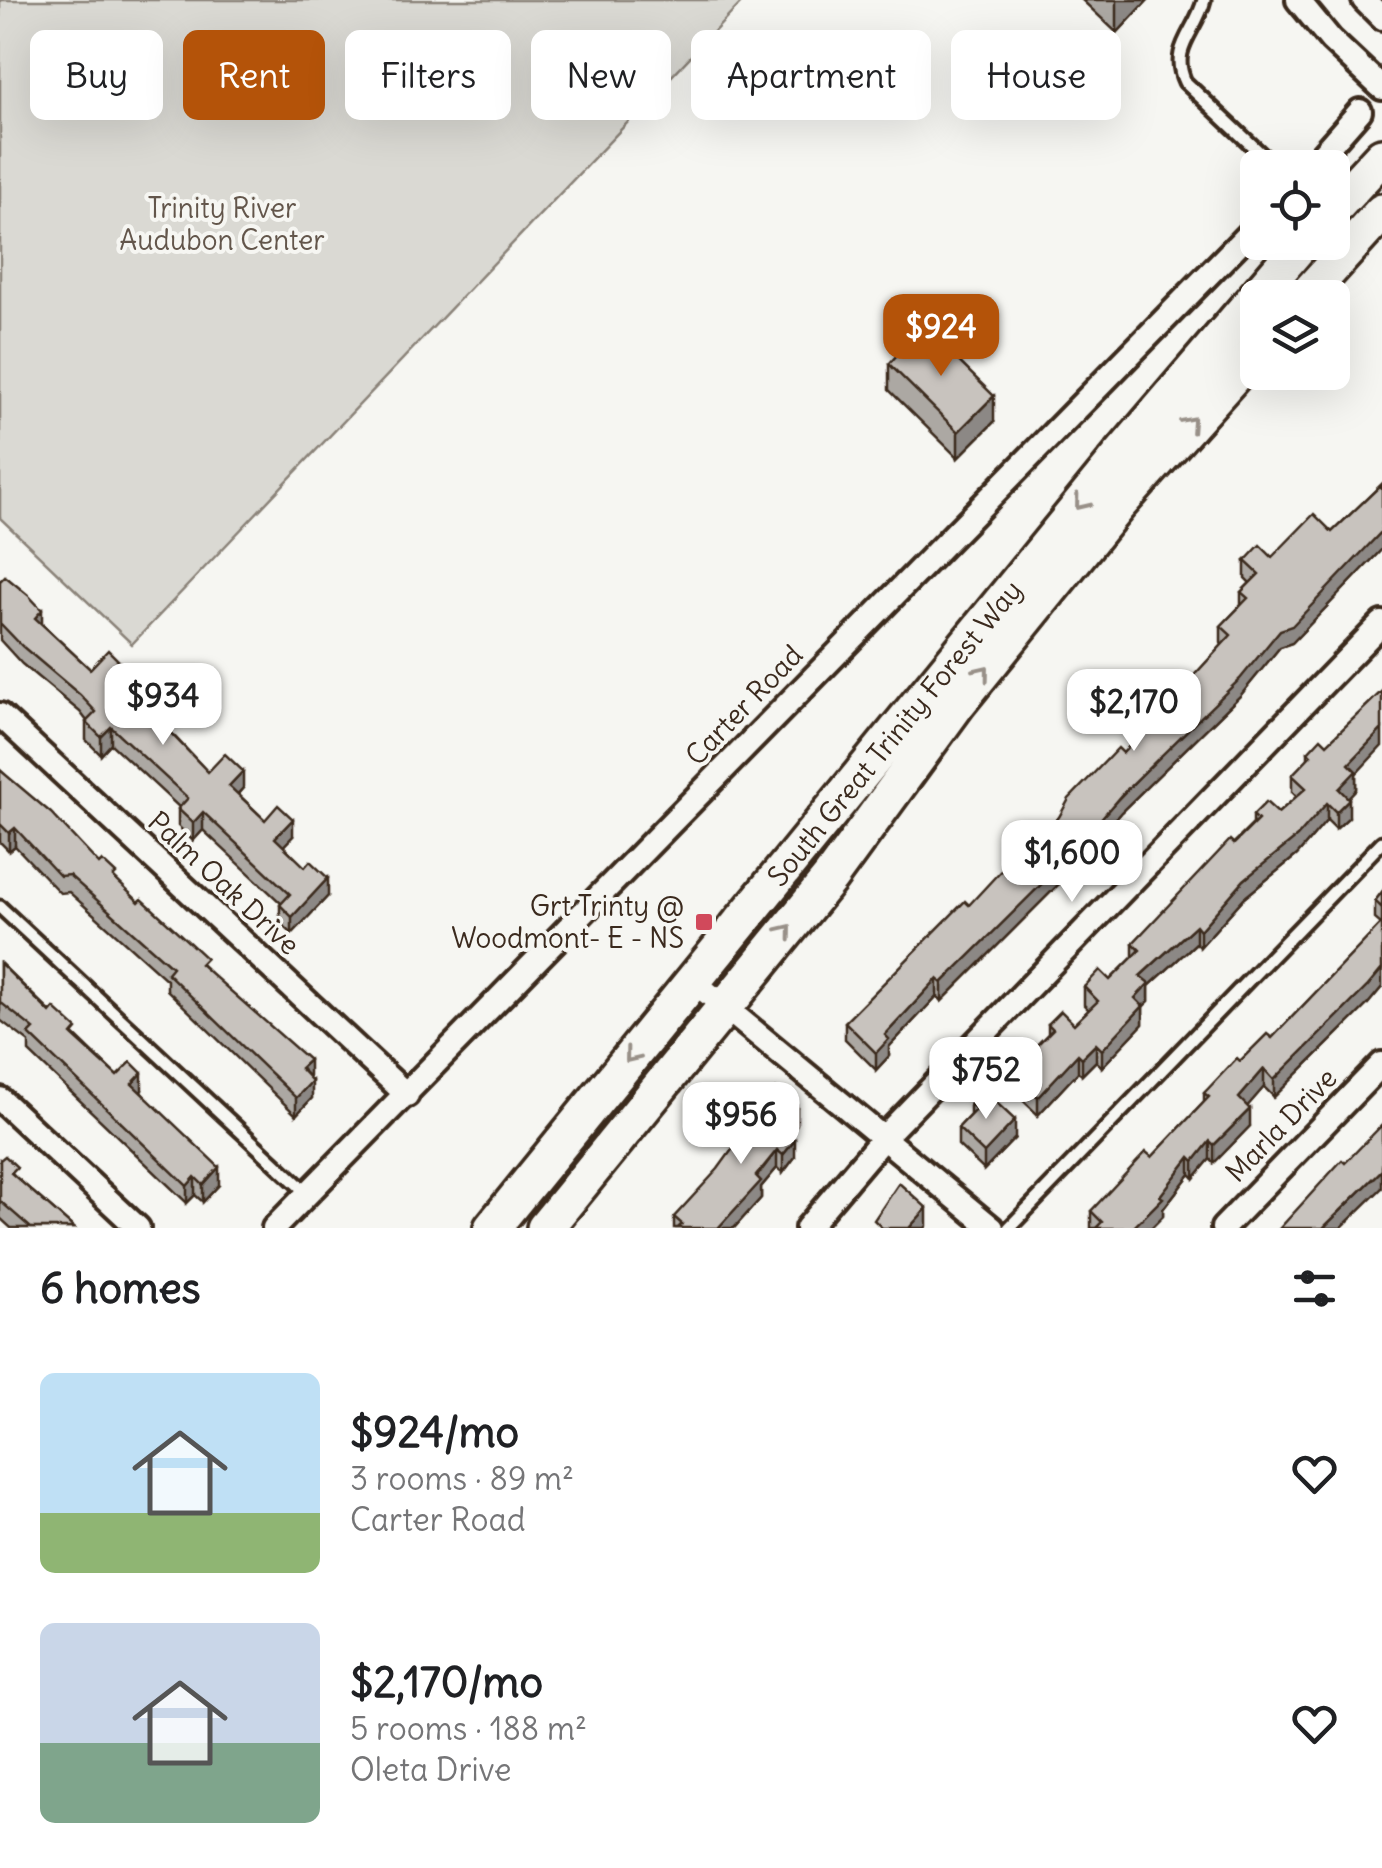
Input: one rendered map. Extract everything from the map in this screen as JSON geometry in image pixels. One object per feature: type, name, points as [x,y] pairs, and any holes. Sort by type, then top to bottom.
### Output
[{"type":"main road","points":[[1350,191],[1382,156]]},
{"type":"main road","points":[[1320,280],[1382,212]]},
{"type":"main road","name":"South Great Trinity Forest Way","points":[[492,1228],[1121,454],[1288,260]]},
{"type":"main road","name":"South Great Trinity Forest Way","points":[[545,1228],[830,878],[957,704],[1118,504],[1240,368]]},
{"type":"street","points":[[1298,0],[1330,40],[1382,88]]},
{"type":"street","points":[[1364,0],[1382,18]]},
{"type":"street","points":[[1326,150],[1360,111]]},
{"type":"street","name":"Carter Road","points":[[274,1228],[1240,242]]},
{"type":"street","points":[[806,1228],[884,1138],[1382,623]]},
{"type":"street","name":"Palm Oak Drive","points":[[0,715],[407,1095]]},
{"type":"street","points":[[692,980],[992,1228]]},
{"type":"street","name":"Marla Drive","points":[[1223,1228],[1382,1064]]},
{"type":"street","points":[[0,1099],[138,1228]]},
{"type":"lane","points":[[1204,0],[1199,21],[1182,42],[1176,64],[1185,82],[1257,150]]},
{"type":"lane","points":[[1009,1228],[1382,842]]},
{"type":"lane","points":[[0,907],[308,1194]]},
{"type":"green space","name":"Trinity River Audubon Center","points":[[0,0],[744,0],[715,30],[691,30],[691,56],[671,77],[671,30],[531,30],[531,120],[630,120],[132,644],[0,518]]},
{"type":"building","points":[[923,326],[994,396],[958,432],[889,364]]},
{"type":"building","points":[[1382,484],[1382,531],[1292,626],[1280,630],[1240,679],[1121,795],[1065,861],[942,983],[937,979],[885,1035],[889,1039],[876,1053],[845,1022],[965,901],[969,905],[1008,863],[1011,866],[1059,817],[1069,799],[1118,748],[1123,753],[1231,635],[1221,626],[1248,598],[1241,592],[1259,574],[1245,561],[1260,545],[1272,557],[1314,514],[1332,532]]},
{"type":"building","points":[[5,576],[42,610],[35,618],[90,669],[108,650],[147,689],[138,699],[208,772],[225,754],[243,771],[229,786],[265,820],[278,805],[293,819],[275,838],[305,867],[310,861],[328,878],[292,917],[280,905],[290,894],[203,812],[193,823],[178,809],[188,798],[111,727],[101,737],[86,722],[96,712],[0,623],[0,581]]},
{"type":"building","points":[[1382,691],[1382,729],[1349,764],[1356,771],[1339,789],[1349,799],[1336,812],[1327,803],[1297,837],[1244,880],[1200,930],[1196,925],[1140,976],[1149,983],[1135,998],[1143,1006],[1102,1050],[1096,1044],[1082,1058],[1078,1054],[1038,1097],[1007,1068],[1021,1054],[1025,1057],[1053,1029],[1048,1024],[1061,1011],[1074,1024],[1098,1001],[1084,987],[1100,970],[1110,980],[1140,950],[1133,943],[1230,840],[1234,844],[1258,820],[1253,815],[1266,802],[1278,813],[1306,788],[1292,775],[1311,755],[1308,752],[1321,738],[1327,744]]},
{"type":"building","points":[[0,770],[51,813],[99,864],[102,861],[116,874],[113,877],[139,902],[142,899],[206,958],[200,964],[309,1060],[300,1068],[312,1081],[296,1098],[167,973],[172,967],[69,875],[60,876],[15,828],[9,833],[0,824]]},
{"type":"building","points":[[1382,923],[1382,969],[1367,987],[1274,1080],[1264,1069],[1239,1098],[1250,1109],[1214,1145],[1210,1141],[1194,1161],[1190,1157],[1160,1196],[1163,1198],[1133,1228],[1096,1228],[1102,1222],[1091,1211],[1146,1152],[1152,1157],[1209,1097],[1204,1093],[1237,1058],[1240,1061],[1267,1034],[1272,1038]]},
{"type":"building","points":[[0,963],[50,1013],[54,1008],[77,1029],[72,1035],[117,1076],[131,1062],[142,1073],[132,1084],[219,1167],[203,1185],[195,1177],[187,1186],[29,1034],[34,1029],[0,1002]]},
{"type":"building","points":[[776,1089],[797,1107],[783,1129],[795,1140],[783,1155],[777,1150],[756,1176],[761,1181],[718,1228],[678,1228],[682,1224],[674,1217],[718,1169]]},
{"type":"building","points":[[983,1090],[1015,1120],[984,1153],[958,1128],[976,1109],[970,1104]]},
{"type":"building","points":[[1382,1125],[1382,1170],[1323,1228],[1280,1228],[1342,1160],[1345,1163]]},
{"type":"building","points":[[5,1156],[17,1167],[11,1173],[74,1228],[31,1228],[0,1201],[0,1160]]},
{"type":"building","points":[[899,1183],[927,1208],[909,1228],[882,1228],[874,1220]]},
{"type":"place","name":"Grt Trinty @ Woodmont- E - NS","points":[[704,922]]}]
